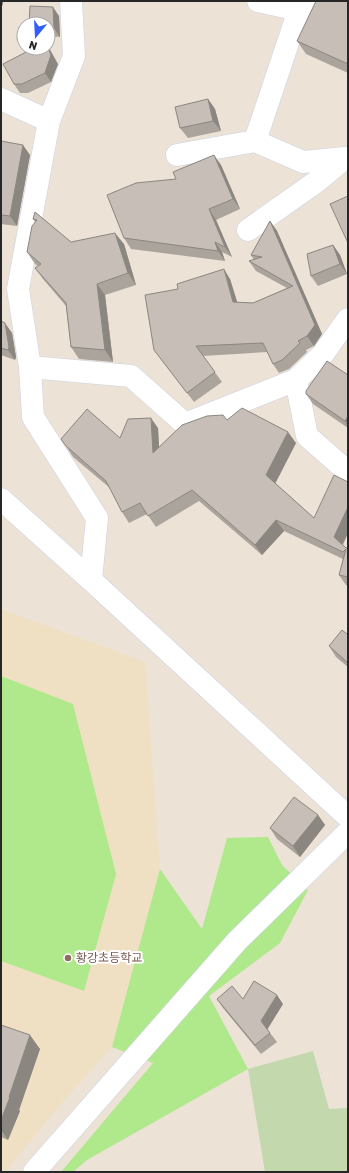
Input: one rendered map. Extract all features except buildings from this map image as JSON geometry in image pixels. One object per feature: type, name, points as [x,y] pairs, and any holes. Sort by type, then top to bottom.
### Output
[{"type":"street","points":[[71,1],[74,56],[49,121],[18,289],[30,367],[33,417],[97,518],[91,580]]},
{"type":"street","points":[[255,141],[302,6],[258,1]]},
{"type":"street","points":[[1,99],[49,121]]},
{"type":"street","points":[[177,155],[255,141],[303,162],[346,158]]},
{"type":"street","points":[[248,230],[316,182],[346,158]]},
{"type":"street","points":[[30,367],[130,376],[186,424],[296,380],[323,354],[348,319]]},
{"type":"street","points":[[296,380],[307,436],[348,472]]},
{"type":"street","points":[[1,499],[348,817]]},
{"type":"street","points":[[34,1172],[237,941],[348,832]]},
{"type":"shaded area","name":"황강초등학교","points":[[1,609],[145,662],[160,869],[112,1047],[65,1099],[5,1172],[1,1172]]},
{"type":"green space","points":[[1,676],[73,704],[116,874],[84,991],[1,961]]},
{"type":"green space","points":[[268,837],[282,865],[308,890],[280,943],[209,996],[248,1069],[87,1160],[73,1172],[61,1172],[153,1063],[112,1047],[160,869],[202,929],[227,838]]},
{"type":"green space","points":[[313,1051],[329,1109],[348,1108],[348,1172],[265,1172],[248,1069]]},
{"type":"place","name":"황강초등학교","points":[[68,958]]}]
